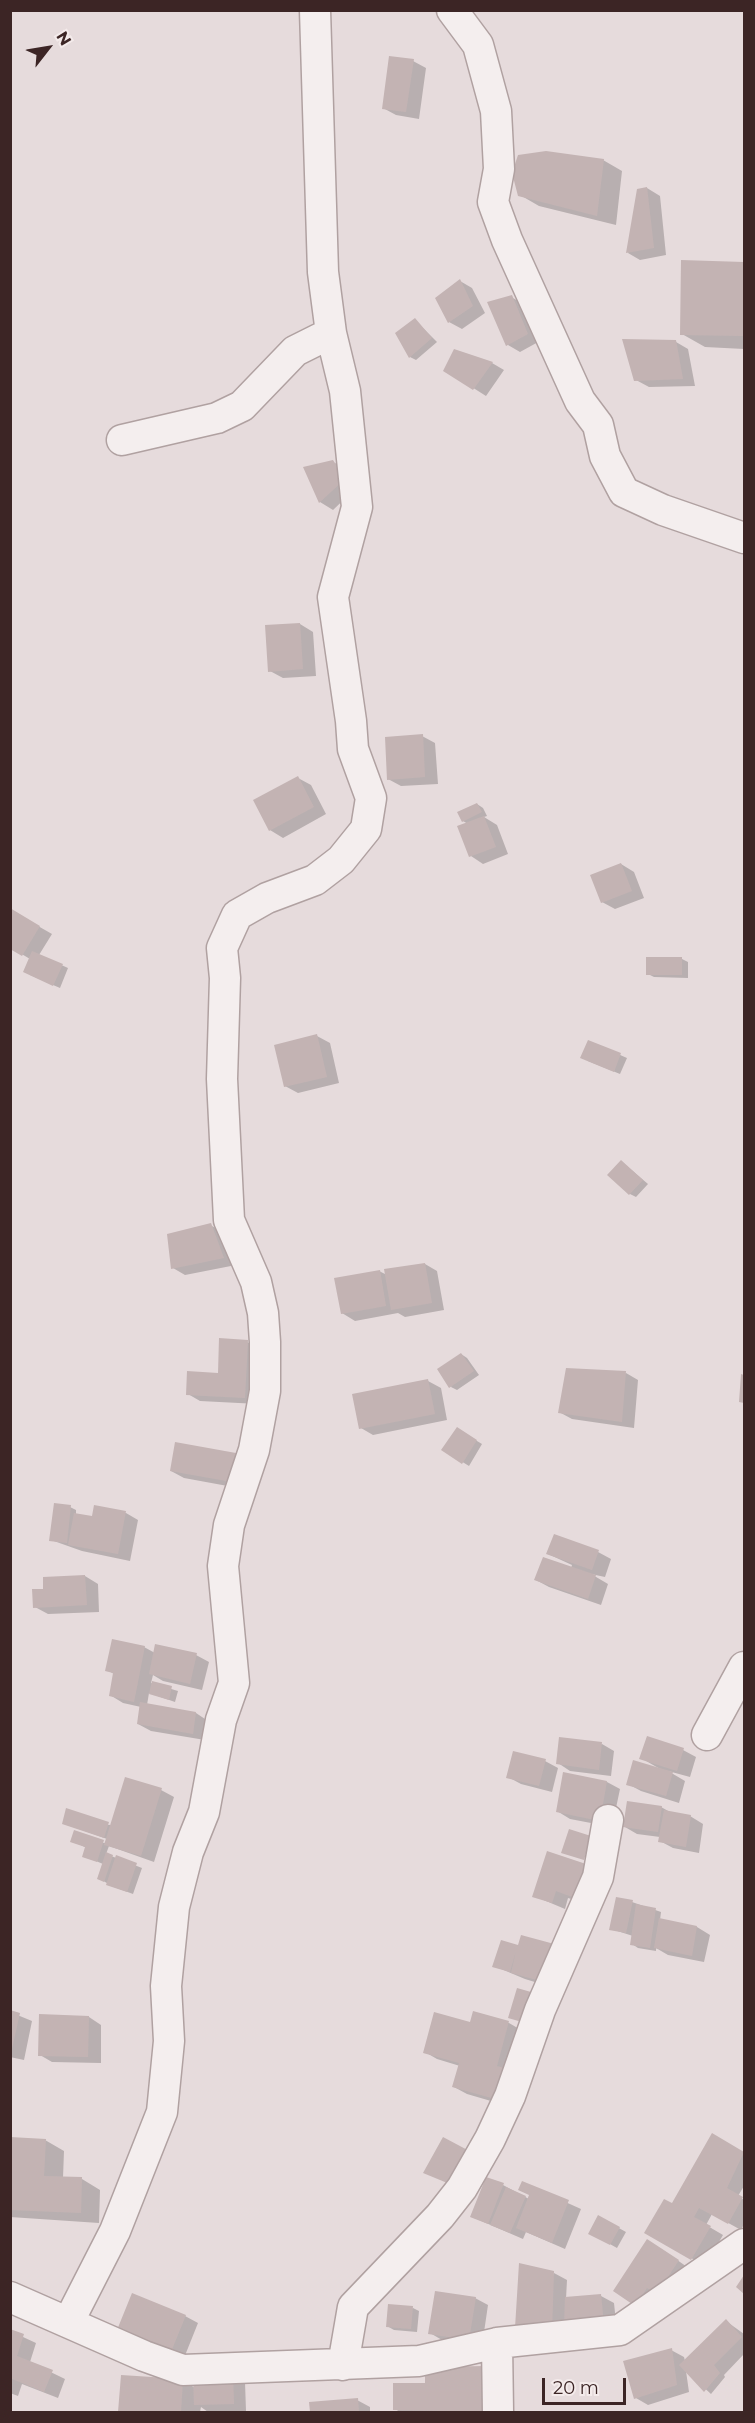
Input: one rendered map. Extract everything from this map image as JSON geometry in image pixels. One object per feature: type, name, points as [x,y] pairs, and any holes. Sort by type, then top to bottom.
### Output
[{"type":"street","points":[[69,2321],[116,2231],[162,2112],[170,2041],[166,1986],[174,1906],[188,1852],[204,1812],[221,1720],[234,1683],[223,1566],[229,1525],[254,1450],[265,1391],[265,1342],[263,1313],[256,1282],[230,1220],[222,1078],[225,978],[222,948],[237,915],[267,898],[315,880],[341,860],[366,829],[371,798],[365,776],[353,749],[333,597],[357,507],[345,391],[331,333],[323,272],[315,10]]},
{"type":"street","points":[[452,10],[478,45],[496,111],[499,169],[493,202],[496,212],[580,401],[598,425],[605,456],[624,492],[663,510],[744,538]]},
{"type":"street","points":[[122,440],[217,418],[242,406],[296,351],[331,333]]},
{"type":"street","points":[[707,1735],[744,1667]]},
{"type":"street","points":[[343,2365],[353,2307],[440,2216],[462,2188],[510,2096],[540,2010],[598,1877],[608,1820]]},
{"type":"street","points":[[10,2297],[69,2321],[144,2356],[183,2370],[419,2361],[497,2343],[620,2330],[744,2244]]},
{"type":"street","points":[[497,2343],[498,2412]]},
{"type":"building","points":[[389,56],[414,59],[406,112],[382,109]]},
{"type":"building","points":[[546,151],[604,159],[597,216],[518,196],[512,173],[518,155]]},
{"type":"building","points":[[647,187],[654,248],[626,253],[637,189]]},
{"type":"building","points":[[681,260],[744,262],[744,336],[680,335]]},
{"type":"building","points":[[460,279],[473,306],[448,323],[435,298]]},
{"type":"building","points":[[512,295],[528,334],[506,346],[487,302]]},
{"type":"building","points":[[415,318],[432,338],[409,358],[395,333]]},
{"type":"building","points":[[622,339],[676,340],[683,379],[634,381]]},
{"type":"building","points":[[454,349],[493,362],[473,390],[443,371]]},
{"type":"building","points":[[333,460],[345,479],[319,503],[303,467]]},
{"type":"building","points":[[300,623],[303,669],[268,672],[265,625]]},
{"type":"building","points":[[423,734],[425,777],[387,780],[385,737]]},
{"type":"building","points":[[298,776],[314,807],[269,831],[253,800]]},
{"type":"building","points":[[477,803],[482,812],[462,822],[457,812]]},
{"type":"building","points":[[484,816],[496,847],[469,857],[457,826]]},
{"type":"building","points":[[621,863],[632,891],[601,903],[590,875]]},
{"type":"building","points":[[10,908],[40,926],[22,956],[10,949]]},
{"type":"building","points":[[32,951],[63,964],[53,986],[23,972]]},
{"type":"building","points":[[646,957],[682,957],[682,975],[646,975]]},
{"type":"building","points":[[317,1034],[327,1077],[284,1087],[274,1045]]},
{"type":"building","points":[[588,1040],[621,1053],[614,1072],[580,1058]]},
{"type":"building","points":[[621,1160],[643,1180],[629,1195],[607,1175]]},
{"type":"building","points":[[211,1223],[224,1258],[171,1269],[167,1234]]},
{"type":"building","points":[[425,1263],[432,1303],[391,1310],[384,1269]]},
{"type":"building","points":[[380,1270],[386,1306],[341,1314],[334,1278]]},
{"type":"building","points":[[219,1338],[248,1340],[245,1398],[186,1395],[187,1371],[218,1373]]},
{"type":"building","points":[[461,1353],[474,1371],[449,1388],[437,1369]]},
{"type":"building","points":[[566,1368],[626,1371],[622,1422],[558,1413]]},
{"type":"building","points":[[741,1374],[744,1375],[744,1403],[739,1402]]},
{"type":"building","points":[[428,1379],[435,1414],[359,1429],[352,1394]]},
{"type":"building","points":[[457,1427],[477,1440],[462,1464],[441,1450]]},
{"type":"building","points":[[175,1442],[236,1453],[232,1482],[170,1471]]},
{"type":"building","points":[[54,1503],[71,1505],[67,1543],[49,1541]]},
{"type":"building","points":[[94,1505],[126,1511],[118,1554],[68,1545],[74,1513],[92,1516]]},
{"type":"building","points":[[554,1534],[599,1550],[592,1570],[546,1554]]},
{"type":"building","points":[[543,1557],[596,1575],[588,1599],[534,1580]]},
{"type":"building","points":[[85,1575],[87,1605],[33,1608],[32,1589],[43,1589],[43,1577]]},
{"type":"building","points":[[112,1639],[145,1646],[134,1702],[109,1696],[113,1673],[105,1671]]},
{"type":"building","points":[[155,1644],[197,1653],[190,1684],[149,1674]]},
{"type":"building","points":[[152,1681],[172,1686],[169,1700],[149,1694]]},
{"type":"building","points":[[140,1702],[196,1712],[193,1734],[137,1724]]},
{"type":"building","points":[[647,1736],[684,1748],[677,1771],[639,1759]]},
{"type":"building","points":[[559,1737],[602,1742],[599,1770],[556,1764]]},
{"type":"building","points":[[513,1751],[546,1759],[539,1786],[506,1778]]},
{"type":"building","points":[[633,1760],[673,1772],[666,1796],[626,1785]]},
{"type":"building","points":[[563,1772],[607,1781],[600,1821],[556,1812]]},
{"type":"building","points":[[125,1777],[162,1788],[141,1856],[104,1845]]},
{"type":"building","points":[[627,1801],[662,1806],[658,1832],[623,1827]]},
{"type":"building","points":[[66,1808],[109,1822],[104,1838],[62,1824]]},
{"type":"building","points":[[664,1810],[691,1815],[686,1847],[658,1842]]},
{"type":"building","points":[[569,1829],[591,1836],[584,1860],[561,1853]]},
{"type":"building","points":[[74,1830],[104,1840],[97,1862],[82,1857],[85,1847],[70,1842]]},
{"type":"building","points":[[547,1851],[586,1864],[575,1898],[556,1891],[552,1903],[532,1897]]},
{"type":"building","points":[[106,1852],[113,1855],[104,1882],[97,1879]]},
{"type":"building","points":[[116,1855],[137,1863],[127,1892],[106,1885]]},
{"type":"building","points":[[616,1897],[633,1900],[626,1933],[609,1930]]},
{"type":"building","points":[[636,1904],[656,1908],[650,1948],[630,1945]]},
{"type":"building","points":[[659,1918],[697,1926],[692,1956],[654,1948]]},
{"type":"building","points":[[521,1935],[558,1945],[548,1983],[511,1973],[516,1951],[510,1972],[492,1967],[501,1940],[518,1945]]},
{"type":"building","points":[[517,1988],[538,1994],[529,2024],[508,2018]]},
{"type":"building","points":[[10,2010],[20,2013],[11,2053],[10,2053]]},
{"type":"building","points":[[473,2011],[509,2021],[497,2066],[504,2068],[495,2099],[452,2087],[459,2063],[423,2053],[434,2012],[470,2022]]},
{"type":"building","points":[[39,2014],[89,2016],[88,2057],[38,2056]]},
{"type":"building","points":[[712,2133],[744,2152],[727,2188],[743,2197],[728,2224],[699,2208],[694,2217],[711,2226],[691,2260],[644,2233],[664,2199],[672,2203]]},
{"type":"building","points":[[10,2137],[46,2139],[44,2176],[82,2177],[81,2213],[10,2210]]},
{"type":"building","points":[[443,2137],[475,2154],[457,2187],[423,2173]]},
{"type":"building","points":[[486,2177],[504,2183],[488,2224],[470,2217]]},
{"type":"building","points":[[522,2181],[569,2200],[552,2243],[516,2228],[529,2195],[518,2190]]},
{"type":"building","points":[[506,2187],[526,2196],[510,2233],[490,2225]]},
{"type":"building","points":[[598,2215],[620,2227],[610,2245],[588,2234]]},
{"type":"building","points":[[647,2239],[679,2260],[657,2294],[647,2288],[635,2306],[613,2291]]},
{"type":"building","points":[[519,2263],[554,2271],[552,2331],[515,2328]]},
{"type":"building","points":[[744,2275],[744,2294],[736,2287]]},
{"type":"building","points":[[435,2291],[476,2297],[469,2340],[428,2334]]},
{"type":"building","points":[[132,2293],[186,2315],[171,2352],[117,2330]]},
{"type":"building","points":[[601,2294],[604,2325],[564,2328],[565,2297]]},
{"type":"building","points":[[388,2304],[413,2306],[411,2329],[386,2327]]},
{"type":"building","points":[[726,2319],[742,2337],[714,2365],[720,2373],[704,2392],[679,2365]]},
{"type":"building","points":[[10,2329],[24,2334],[17,2356],[53,2370],[44,2392],[10,2378]]},
{"type":"building","points":[[672,2348],[677,2385],[634,2399],[623,2361]]},
{"type":"building","points":[[486,2366],[487,2412],[393,2410],[393,2383],[425,2383],[425,2367]]},
{"type":"building","points":[[193,2374],[233,2374],[234,2404],[194,2405]]},
{"type":"building","points":[[121,2375],[183,2379],[181,2412],[118,2412]]},
{"type":"building","points":[[358,2398],[359,2412],[310,2412],[309,2402]]}]
